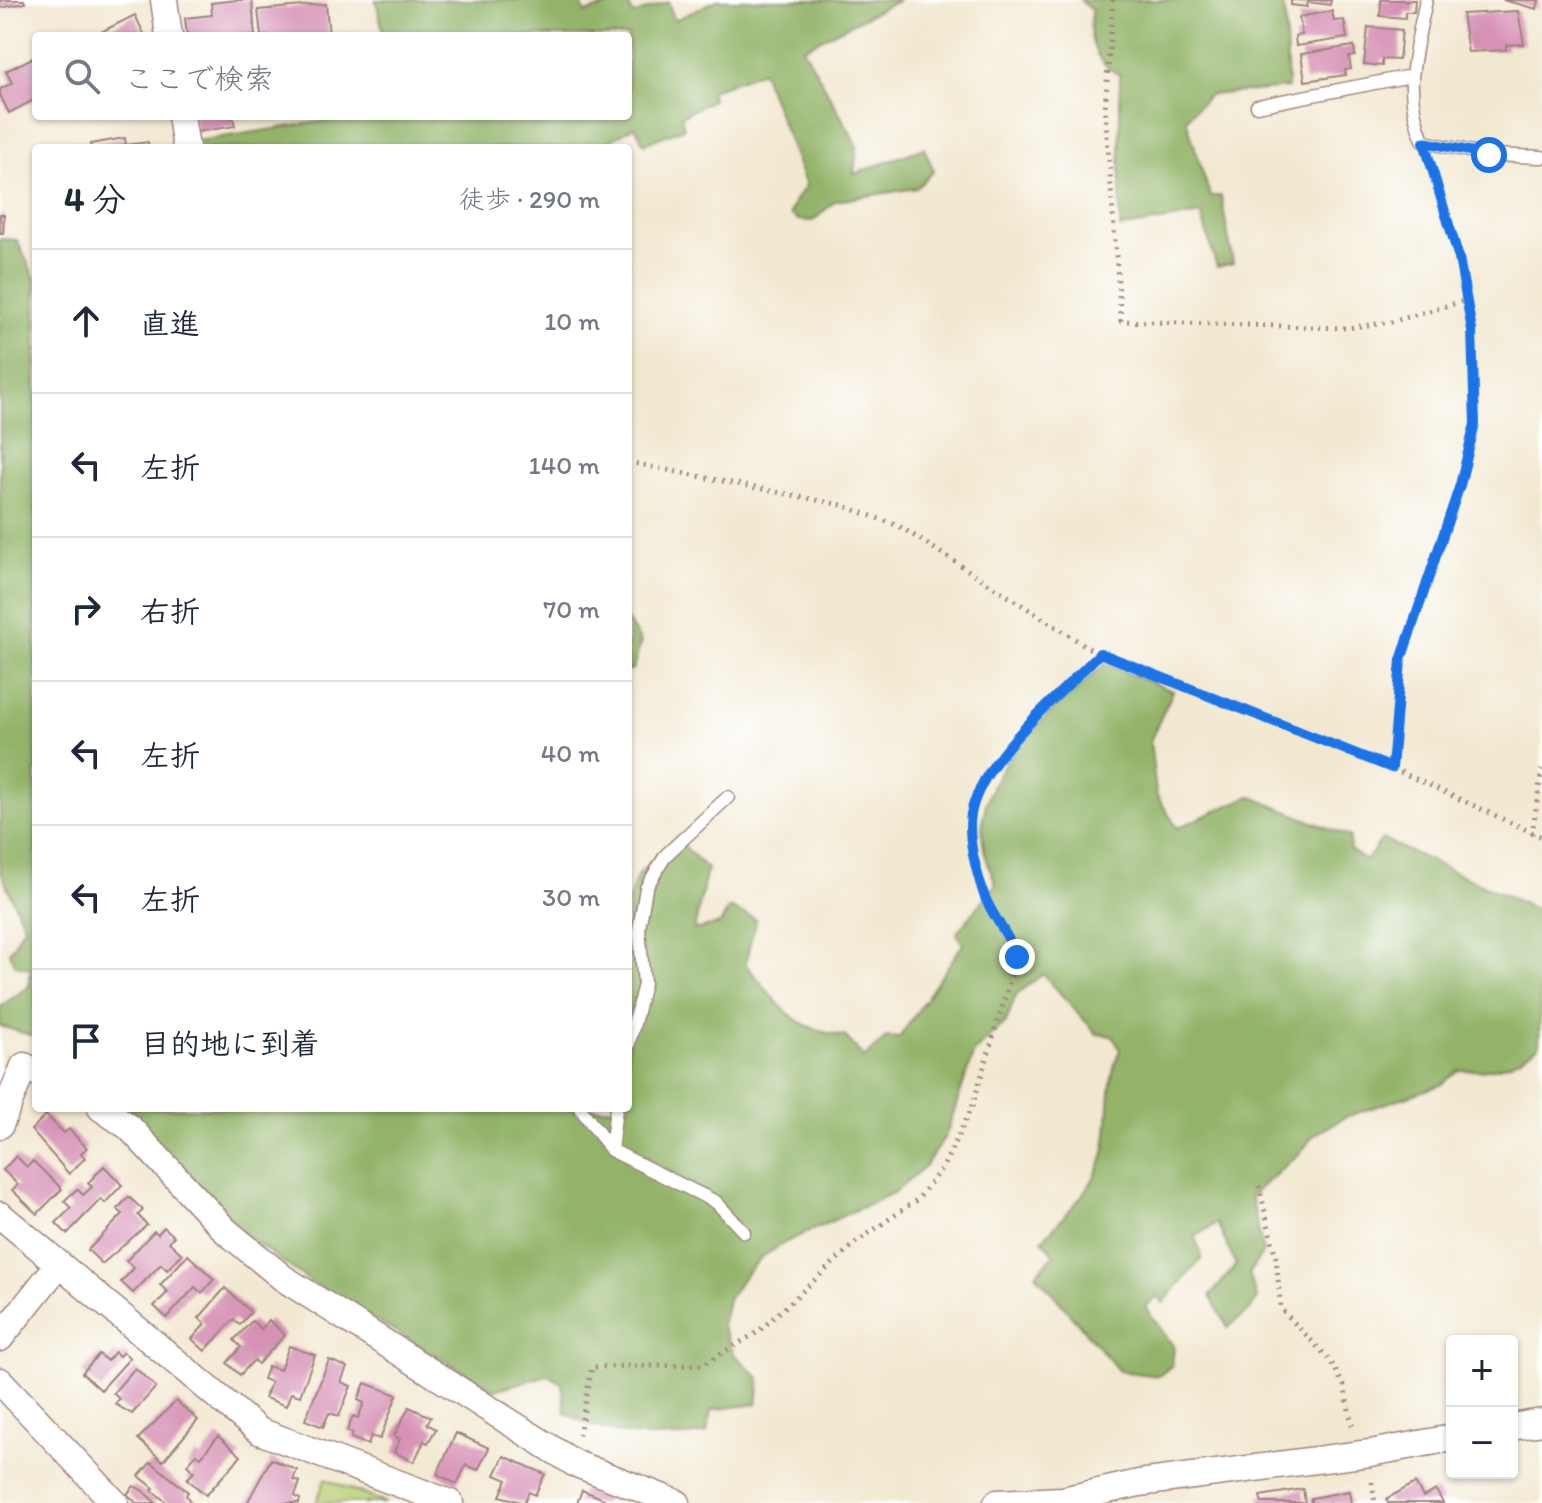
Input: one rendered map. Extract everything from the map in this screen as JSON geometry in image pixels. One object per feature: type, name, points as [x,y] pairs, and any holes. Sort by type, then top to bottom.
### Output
[{"type":"street","points":[[164,0],[168,32]]},
{"type":"street","points":[[182,120],[185,144]]},
{"type":"street","points":[[0,1125],[24,1066],[32,1070]]},
{"type":"street","points":[[107,1112],[129,1127],[226,1231],[283,1278],[574,1463],[677,1503]]},
{"type":"street","points":[[0,1215],[259,1431],[450,1503]]},
{"type":"street","points":[[0,1338],[59,1264]]},
{"type":"street","points":[[0,1381],[115,1503]]},
{"type":"street","points":[[1518,1426],[1542,1422]]},
{"type":"street","points":[[997,1503],[1063,1500],[1139,1483],[1365,1456],[1446,1439]]},
{"type":"lane","points":[[1426,0],[1410,65],[1417,126],[1424,142],[1489,155],[1542,157]]},
{"type":"lane","points":[[1257,106],[1411,76]]},
{"type":"lane","points":[[632,1031],[644,984],[639,929],[646,888],[666,855],[728,797]]},
{"type":"lane","points":[[583,1112],[611,1150],[716,1202],[744,1232]]},
{"type":"lane","points":[[611,1150],[616,1112]]},
{"type":"path","points":[[1113,0],[1105,109],[1121,321],[1347,328],[1391,322],[1467,300]]},
{"type":"path","points":[[1392,768],[1401,660],[1460,485],[1475,424],[1472,330],[1467,300],[1459,258],[1424,142]]},
{"type":"path","points":[[632,463],[841,505],[899,526],[1100,653],[1392,768],[1542,837]]},
{"type":"path","points":[[574,1463],[592,1367],[702,1365],[758,1332],[855,1243],[918,1199],[944,1165],[972,1107],[1017,957],[1009,934],[985,897],[973,854],[971,816],[980,785],[1013,743],[1100,653]]},
{"type":"path","points":[[1532,834],[1542,769]]},
{"type":"path","points":[[1259,1186],[1276,1258],[1281,1309],[1330,1360],[1344,1386],[1365,1456]]},
{"type":"green space","points":[[376,0],[580,0],[585,13],[627,0],[633,15],[668,2],[675,20],[717,0],[899,0],[803,48],[857,145],[854,174],[924,148],[934,171],[916,188],[835,201],[813,221],[798,220],[790,214],[795,200],[806,186],[762,71],[710,91],[712,100],[681,116],[684,128],[644,144],[635,126],[605,144],[177,144],[330,120],[632,120],[632,32],[383,32]]},
{"type":"green space","points":[[1080,0],[1280,0],[1285,13],[1288,88],[1209,95],[1186,119],[1210,196],[1221,196],[1233,263],[1217,267],[1201,214],[1120,228],[1120,75],[1098,56],[1092,40],[1092,11]]},
{"type":"green space","points":[[0,239],[17,240],[32,272],[32,1036],[0,1026],[0,1007],[29,986],[31,969],[16,965],[9,953],[24,926],[0,870]]},
{"type":"green space","points":[[632,627],[641,642],[632,669]]},
{"type":"green space","points":[[1105,664],[1173,691],[1150,741],[1156,794],[1177,828],[1250,796],[1350,837],[1350,850],[1366,861],[1382,839],[1542,912],[1539,1046],[1502,1066],[1459,1070],[1441,1085],[1345,1117],[1313,1136],[1301,1152],[1251,1196],[1263,1252],[1249,1274],[1257,1298],[1250,1310],[1228,1327],[1210,1296],[1236,1265],[1217,1223],[1195,1237],[1202,1258],[1163,1303],[1158,1297],[1145,1307],[1174,1347],[1172,1365],[1159,1376],[1119,1371],[1036,1274],[1054,1255],[1042,1240],[1080,1198],[1102,1162],[1113,1073],[1120,1050],[1113,1036],[1097,1034],[1043,974],[1016,995],[1006,1022],[974,1052],[946,1135],[925,1166],[893,1193],[788,1241],[762,1257],[744,1276],[728,1299],[722,1326],[734,1354],[760,1379],[757,1404],[711,1410],[707,1433],[689,1436],[634,1435],[582,1421],[566,1413],[562,1383],[548,1375],[495,1390],[311,1282],[246,1236],[130,1112],[632,1112],[632,890],[637,876],[676,838],[707,869],[694,930],[720,924],[729,908],[756,919],[745,964],[798,1021],[845,1036],[864,1058],[887,1037],[899,1038],[963,944],[957,933],[996,884],[984,849],[983,820],[990,793],[1020,744]]},
{"type":"green space","points":[[325,1479],[386,1503],[316,1503]]},
{"type":"building","points":[[0,0],[24,0],[25,3],[0,8]]},
{"type":"building","points":[[252,0],[255,32],[187,32],[185,18],[212,15],[211,3]]},
{"type":"building","points":[[1291,0],[1331,0],[1330,5],[1308,2],[1307,7],[1291,5]]},
{"type":"building","points":[[1381,0],[1415,0],[1414,12],[1405,12],[1405,18],[1380,16]]},
{"type":"building","points":[[1503,0],[1539,0],[1537,9]]},
{"type":"building","points":[[326,4],[329,32],[261,32],[258,10]]},
{"type":"building","points":[[1332,11],[1334,21],[1344,20],[1347,38],[1296,46],[1295,36],[1302,35],[1299,17]]},
{"type":"building","points":[[1518,11],[1524,44],[1506,45],[1506,50],[1468,52],[1462,14]]},
{"type":"building","points":[[135,15],[143,32],[101,32]]},
{"type":"building","points":[[1368,27],[1402,30],[1399,60],[1382,59],[1382,66],[1364,64]]},
{"type":"building","points":[[1354,46],[1355,56],[1349,57],[1351,69],[1345,70],[1346,75],[1305,81],[1301,54]]},
{"type":"building","points":[[32,58],[32,101],[9,113],[0,95],[0,89],[12,83],[6,71]]},
{"type":"building","points":[[194,120],[234,120],[235,126],[196,132]]},
{"type":"building","points":[[125,138],[126,144],[90,144]]},
{"type":"building","points":[[0,214],[4,215],[3,233],[0,233]]},
{"type":"building","points":[[46,1115],[64,1133],[69,1129],[87,1148],[81,1153],[85,1158],[69,1174],[31,1130]]},
{"type":"building","points":[[16,1156],[27,1167],[33,1161],[62,1189],[37,1214],[12,1190],[18,1185],[3,1170]]},
{"type":"building","points":[[104,1166],[122,1185],[105,1203],[101,1199],[67,1234],[56,1223],[71,1208],[64,1201],[77,1189],[83,1195],[92,1187],[88,1183]]},
{"type":"building","points":[[129,1197],[143,1210],[138,1215],[147,1225],[102,1264],[88,1250],[123,1214],[117,1209]]},
{"type":"building","points":[[164,1227],[174,1236],[169,1242],[182,1254],[167,1270],[161,1264],[133,1293],[121,1282],[134,1268],[126,1261],[154,1231],[158,1234]]},
{"type":"building","points":[[188,1255],[214,1279],[202,1293],[195,1287],[167,1318],[154,1306],[168,1292],[160,1285]]},
{"type":"building","points":[[225,1288],[251,1312],[240,1325],[233,1320],[205,1351],[192,1339],[205,1324],[199,1318]]},
{"type":"building","points":[[269,1320],[285,1335],[258,1364],[254,1360],[240,1375],[227,1363],[241,1347],[234,1340],[252,1321],[261,1329]]},
{"type":"building","points":[[289,1346],[315,1355],[300,1396],[291,1393],[286,1406],[265,1398],[271,1382],[263,1379],[268,1366],[280,1370]]},
{"type":"building","points":[[115,1352],[119,1356],[123,1352],[130,1358],[101,1390],[82,1373],[99,1354],[107,1361]]},
{"type":"building","points":[[329,1360],[347,1367],[341,1382],[351,1386],[339,1416],[329,1413],[323,1427],[305,1420]]},
{"type":"building","points":[[135,1368],[156,1387],[132,1414],[115,1404],[119,1399],[113,1393]]},
{"type":"building","points":[[365,1383],[397,1395],[380,1439],[371,1436],[368,1445],[351,1438],[353,1433],[347,1431],[353,1416],[358,1418],[364,1403],[358,1400]]},
{"type":"building","points":[[176,1401],[198,1420],[163,1461],[138,1439]]},
{"type":"building","points":[[409,1407],[431,1417],[427,1424],[436,1429],[428,1443],[424,1441],[414,1462],[394,1452],[400,1439],[394,1436]]},
{"type":"building","points":[[456,1433],[489,1448],[478,1470],[466,1465],[457,1484],[437,1474]]},
{"type":"building","points":[[218,1436],[241,1456],[206,1495],[187,1479],[194,1472],[187,1465],[196,1454],[201,1457]]},
{"type":"building","points":[[504,1456],[545,1474],[535,1495],[529,1492],[524,1503],[500,1496],[507,1480],[495,1475]]},
{"type":"building","points":[[271,1459],[297,1470],[293,1480],[300,1482],[295,1496],[300,1499],[299,1503],[247,1503]]},
{"type":"building","points":[[151,1462],[188,1492],[186,1495],[191,1503],[167,1503],[152,1490],[154,1488],[139,1476]]},
{"type":"building","points":[[1415,1483],[1423,1497],[1436,1490],[1443,1503],[1388,1503],[1386,1499]]},
{"type":"building","points":[[134,1486],[156,1503],[136,1503],[127,1494]]},
{"type":"building","points":[[1303,1489],[1305,1503],[1262,1503],[1260,1496]]},
{"type":"building","points":[[582,1490],[606,1500],[605,1503],[577,1503]]},
{"type":"building","points":[[1349,1491],[1351,1503],[1311,1503],[1311,1498]]},
{"type":"route","points":[[1017,957],[1009,934],[985,897],[973,854],[971,816],[980,785],[1013,743],[1100,653],[1224,705],[1392,768],[1401,660],[1423,587],[1460,485],[1475,424],[1472,330],[1459,258],[1424,142],[1489,155]]}]
